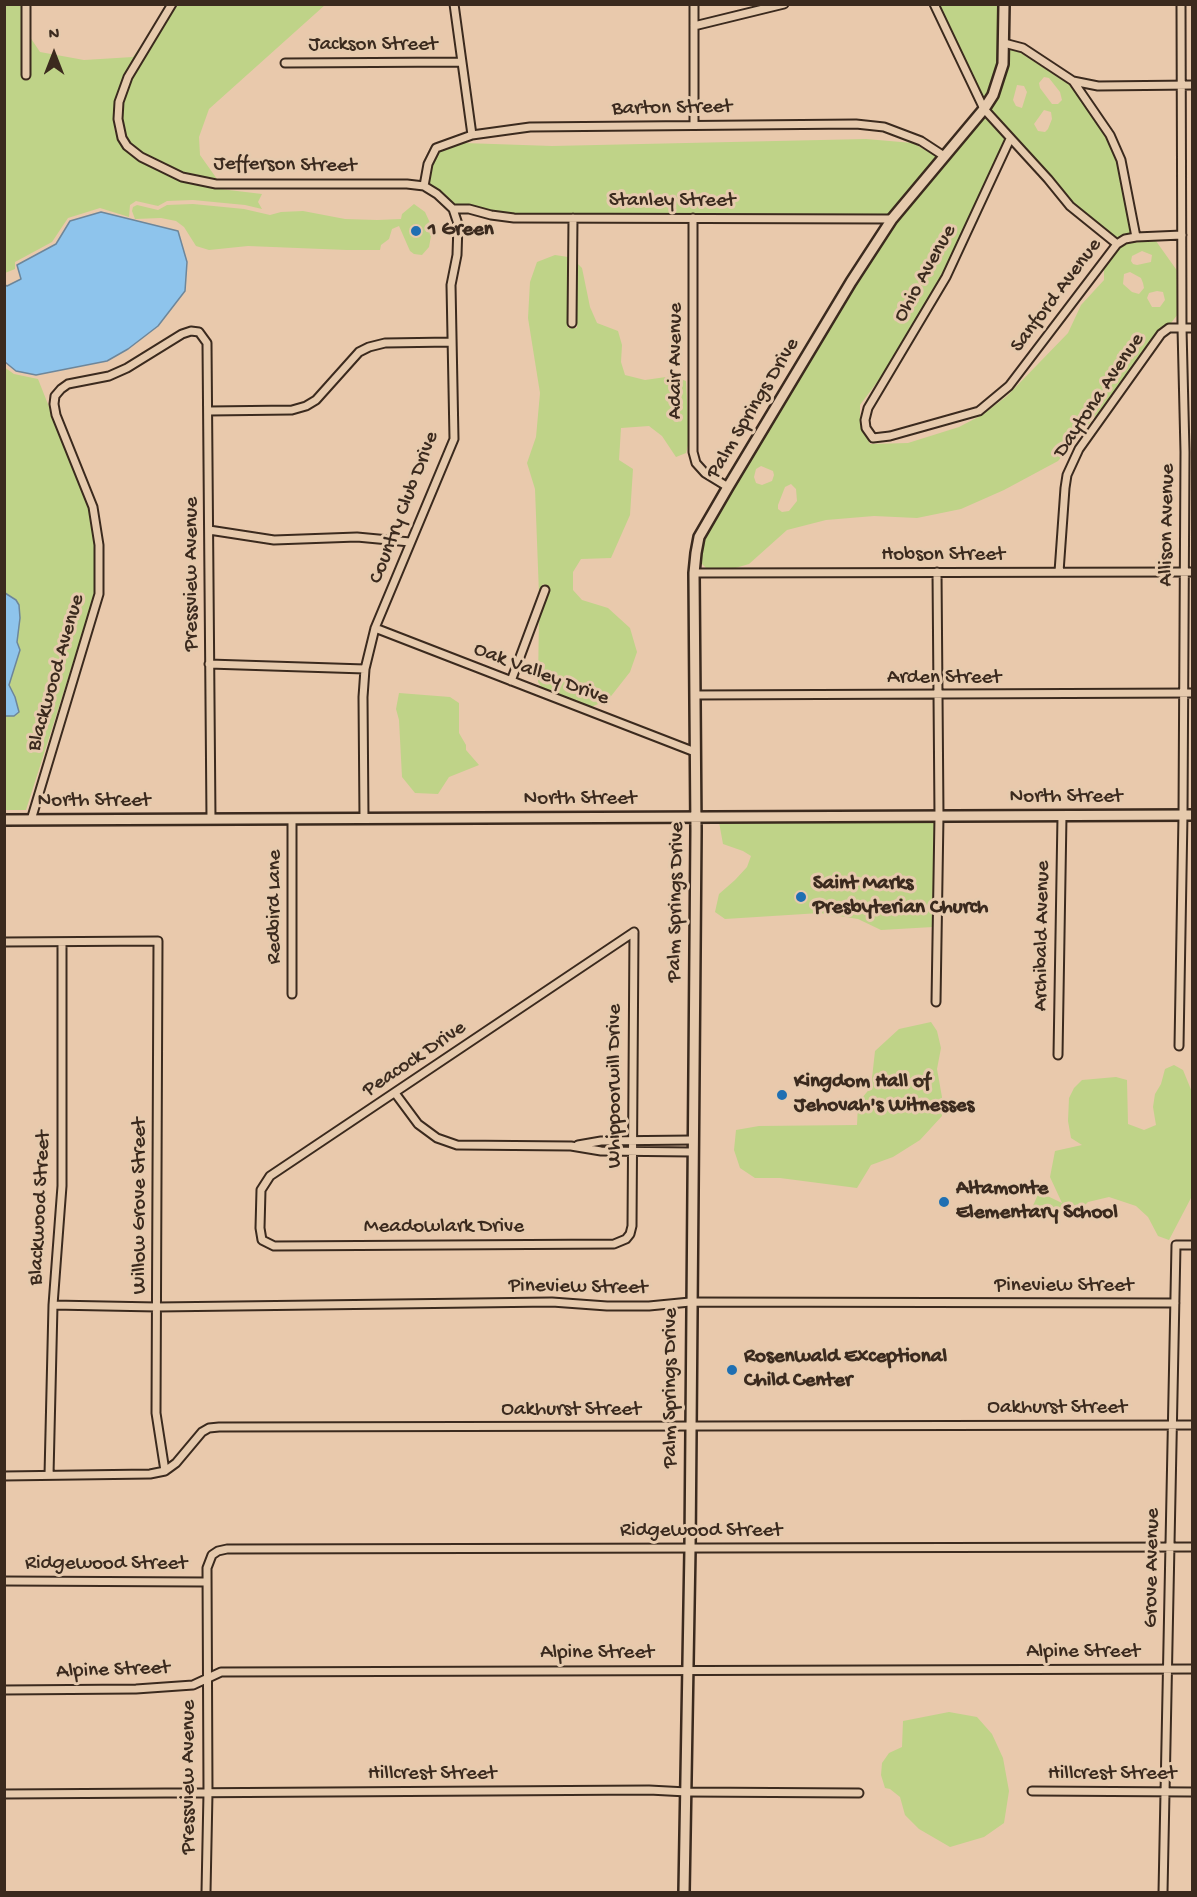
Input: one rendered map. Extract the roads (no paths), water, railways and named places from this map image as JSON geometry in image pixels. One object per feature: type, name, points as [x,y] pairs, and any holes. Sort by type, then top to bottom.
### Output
[{"type":"street","points":[[26,4],[26,75]]},
{"type":"street","name":"Jefferson Street","points":[[172,4],[128,77],[118,111],[118,129],[122,138],[127,146],[141,157],[154,165],[197,181],[252,185],[407,184],[424,186]]},
{"type":"street","points":[[454,4],[472,135]]},
{"type":"street","points":[[694,4],[694,125]]},
{"type":"street","points":[[694,26],[784,4]]},
{"type":"street","points":[[934,4],[984,109],[1070,206],[1117,244]]},
{"type":"street","name":"Palm Springs Drive","points":[[684,1893],[690,1549],[690,1302],[696,818],[694,573],[699,537],[851,282],[892,219],[984,109],[999,81],[1004,44],[1004,4]]},
{"type":"street","name":"Allison Avenue","points":[[1179,1046],[1188,815],[1184,693],[1184,572],[1189,452],[1182,328],[1182,4]]},
{"type":"street","points":[[1004,44],[1023,48],[1073,81],[1098,86],[1192,85]]},
{"type":"street","name":"Jackson Street","points":[[285,63],[461,62]]},
{"type":"street","name":"Sanford Avenue","points":[[865,420],[870,434],[873,438],[878,439],[979,411],[1009,386],[1117,244],[1125,238],[1136,237],[1121,160],[1110,135],[1073,81]]},
{"type":"street","name":"Barton Street","points":[[424,186],[428,164],[436,148],[472,135],[530,127],[856,124],[884,127],[921,141],[944,156]]},
{"type":"street","name":"Ohio Avenue","points":[[865,420],[868,408],[946,277],[1010,139]]},
{"type":"street","points":[[424,186],[437,194],[453,209]]},
{"type":"street","points":[[1182,207],[1192,207]]},
{"type":"street","name":"Stanley Street","points":[[453,209],[470,209],[514,218],[892,219]]},
{"type":"street","name":"Country Club Drive","points":[[364,818],[363,697],[365,669],[375,628],[454,439],[451,285],[457,255],[458,224],[453,209]]},
{"type":"street","points":[[573,218],[573,323]]},
{"type":"street","name":"Adair Avenue","points":[[693,218],[693,452],[696,463],[705,473],[728,487]]},
{"type":"street","points":[[1136,237],[1182,235]]},
{"type":"street","name":"Daytona Avenue","points":[[1059,572],[1067,474],[1079,449],[1161,334],[1170,328],[1182,328]]},
{"type":"street","points":[[1182,328],[1192,328]]},
{"type":"street","name":"Pressview Avenue","points":[[55,396],[61,388],[68,384],[109,376],[127,368],[182,334],[199,332],[207,343],[211,819]]},
{"type":"street","points":[[209,411],[292,410],[316,400],[359,352],[369,347],[385,343],[451,342]]},
{"type":"street","name":"Blackwood Avenue","points":[[31,820],[99,594],[99,545],[93,507],[56,415],[55,396]]},
{"type":"street","points":[[210,530],[274,540],[357,537],[410,542]]},
{"type":"street","points":[[936,1002],[939,816],[938,572]]},
{"type":"street","name":"Hobson Street","points":[[694,573],[1192,572]]},
{"type":"street","points":[[511,681],[545,590]]},
{"type":"street","name":"Oak Valley Drive","points":[[375,628],[695,752]]},
{"type":"street","points":[[210,664],[365,669]]},
{"type":"street","name":"Arden Street","points":[[695,696],[1192,693]]},
{"type":"street","name":"North Street","points":[[4,820],[1188,815]]},
{"type":"street","name":"Archibald Avenue","points":[[1058,1055],[1062,816]]},
{"type":"street","name":"Redbird Lane","points":[[292,819],[292,994]]},
{"type":"street","name":"Peacock Drive","points":[[262,1240],[259,1212],[262,1185],[270,1176],[634,932]]},
{"type":"street","name":"Whippoorwill Drive","points":[[626,1239],[632,1226],[634,932]]},
{"type":"street","name":"Willow Grove Street","points":[[62,942],[158,941],[156,1413],[165,1471]]},
{"type":"street","points":[[4,942],[62,942]]},
{"type":"street","name":"Blackwood Street","points":[[49,1475],[53,1305],[62,1186],[62,942]]},
{"type":"street","points":[[395,1093],[418,1124],[437,1138],[457,1146],[571,1146],[602,1151],[692,1152]]},
{"type":"street","points":[[571,1146],[601,1141],[692,1140]]},
{"type":"street","name":"Meadowlark Drive","points":[[262,1240],[274,1246],[614,1244],[626,1239]]},
{"type":"street","name":"Grove Avenue","points":[[1163,1893],[1176,1245],[1192,1245]]},
{"type":"street","name":"Pineview Street","points":[[53,1305],[158,1307],[552,1302],[607,1306],[649,1306],[690,1302],[1175,1303]]},
{"type":"street","name":"Oakhurst Street","points":[[165,1471],[176,1463],[202,1432],[209,1428],[219,1427],[1192,1425]]},
{"type":"street","points":[[4,1476],[150,1474],[165,1471]]},
{"type":"street","name":"Ridgewood Street","points":[[212,1556],[218,1551],[228,1550],[1192,1547]]},
{"type":"street","name":"Pressview Avenue","points":[[206,1893],[208,1678],[206,1582],[207,1568],[212,1556]]},
{"type":"street","name":"Ridgewood Street","points":[[4,1581],[206,1582]]},
{"type":"street","name":"Alpine Street","points":[[4,1690],[136,1689],[193,1685],[221,1672],[1192,1670]]},
{"type":"street","name":"Hillcrest Street","points":[[4,1794],[649,1790],[859,1792]]},
{"type":"street","name":"Hillcrest Street","points":[[1032,1791],[1192,1792]]},
{"type":"water","points":[[101,212],[178,231],[187,262],[185,291],[158,326],[128,349],[107,361],[36,375],[16,371],[5,362],[5,285],[21,279],[17,265],[56,244],[70,221]]},
{"type":"water","points":[[5,593],[16,600],[19,605],[20,618],[17,642],[20,650],[9,685],[19,712],[14,716],[5,716]]},
{"type":"place","name":"1 Green","points":[[416,231]]},
{"type":"place","name":"Saint Marks Presbyterian Church","points":[[801,897]]},
{"type":"place","name":"Kingdom Hall of Jehovah's Witnesses","points":[[782,1095]]},
{"type":"place","name":"Altamonte Elementary School","points":[[944,1202]]},
{"type":"place","name":"Rosenwald Exceptional Child Center","points":[[732,1370]]}]
